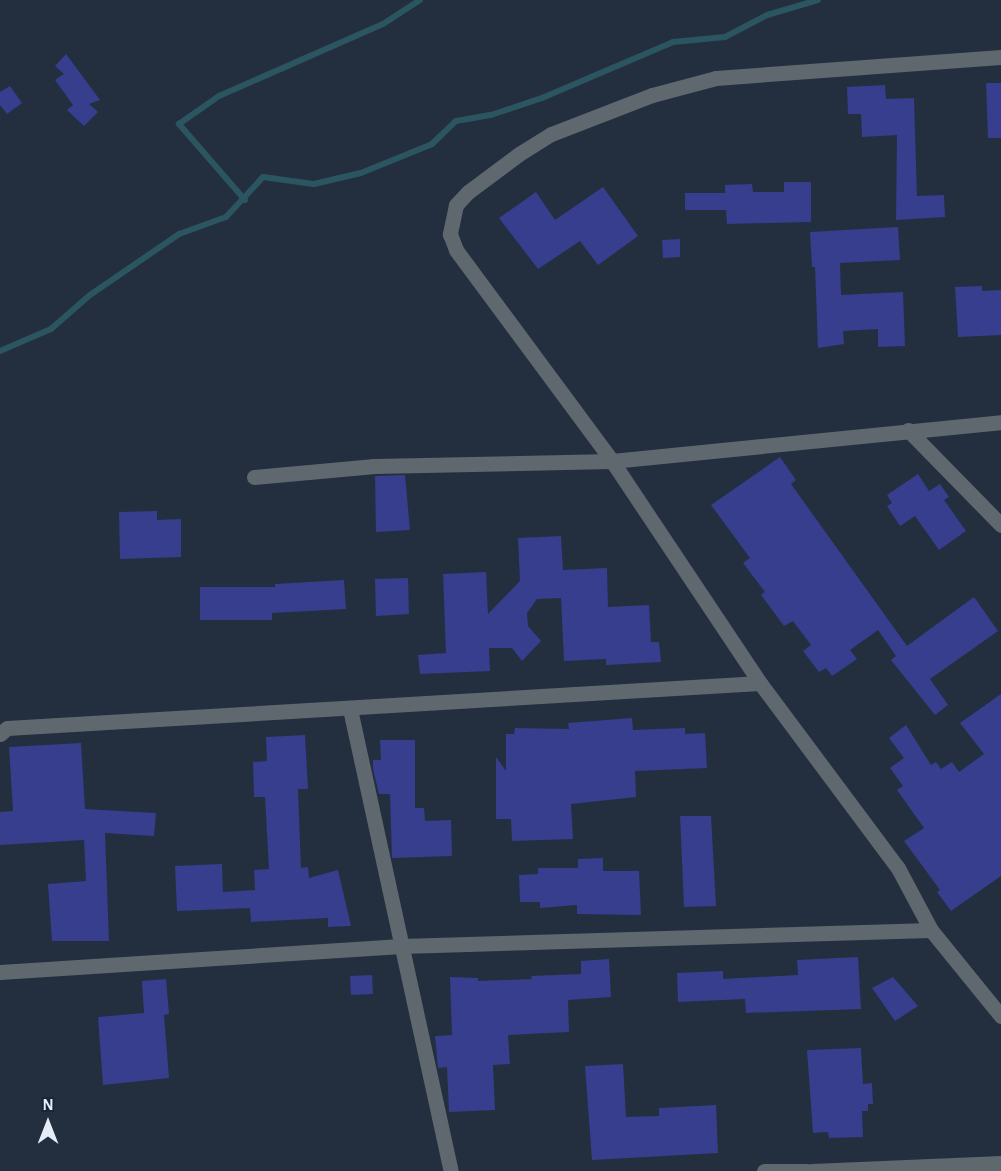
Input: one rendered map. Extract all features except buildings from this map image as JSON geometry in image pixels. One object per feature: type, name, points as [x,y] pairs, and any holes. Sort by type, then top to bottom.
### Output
[{"type":"street","points":[[1001,57],[716,78],[652,95],[551,134],[468,192],[456,205],[451,221],[456,250],[612,461],[760,683],[898,868],[931,930],[1001,1016]]},
{"type":"street","points":[[254,477],[374,466],[612,461],[1001,422]]},
{"type":"street","points":[[908,430],[1001,525]]},
{"type":"street","points":[[0,734],[7,728],[350,710],[760,683]]},
{"type":"street","points":[[350,710],[451,1171]]},
{"type":"street","points":[[0,972],[401,946],[931,930]]},
{"type":"street","points":[[812,1171],[1001,1162]]},
{"type":"street","points":[[764,1171],[807,1171]]},
{"type":"waterway","points":[[245,200],[179,124],[219,96],[383,24],[420,0]]},
{"type":"waterway","points":[[0,351],[51,329],[90,295],[179,234],[226,217],[263,177],[314,184],[361,173],[432,144],[456,121],[491,115],[542,98],[673,42],[725,37],[767,15],[818,0]]}]
